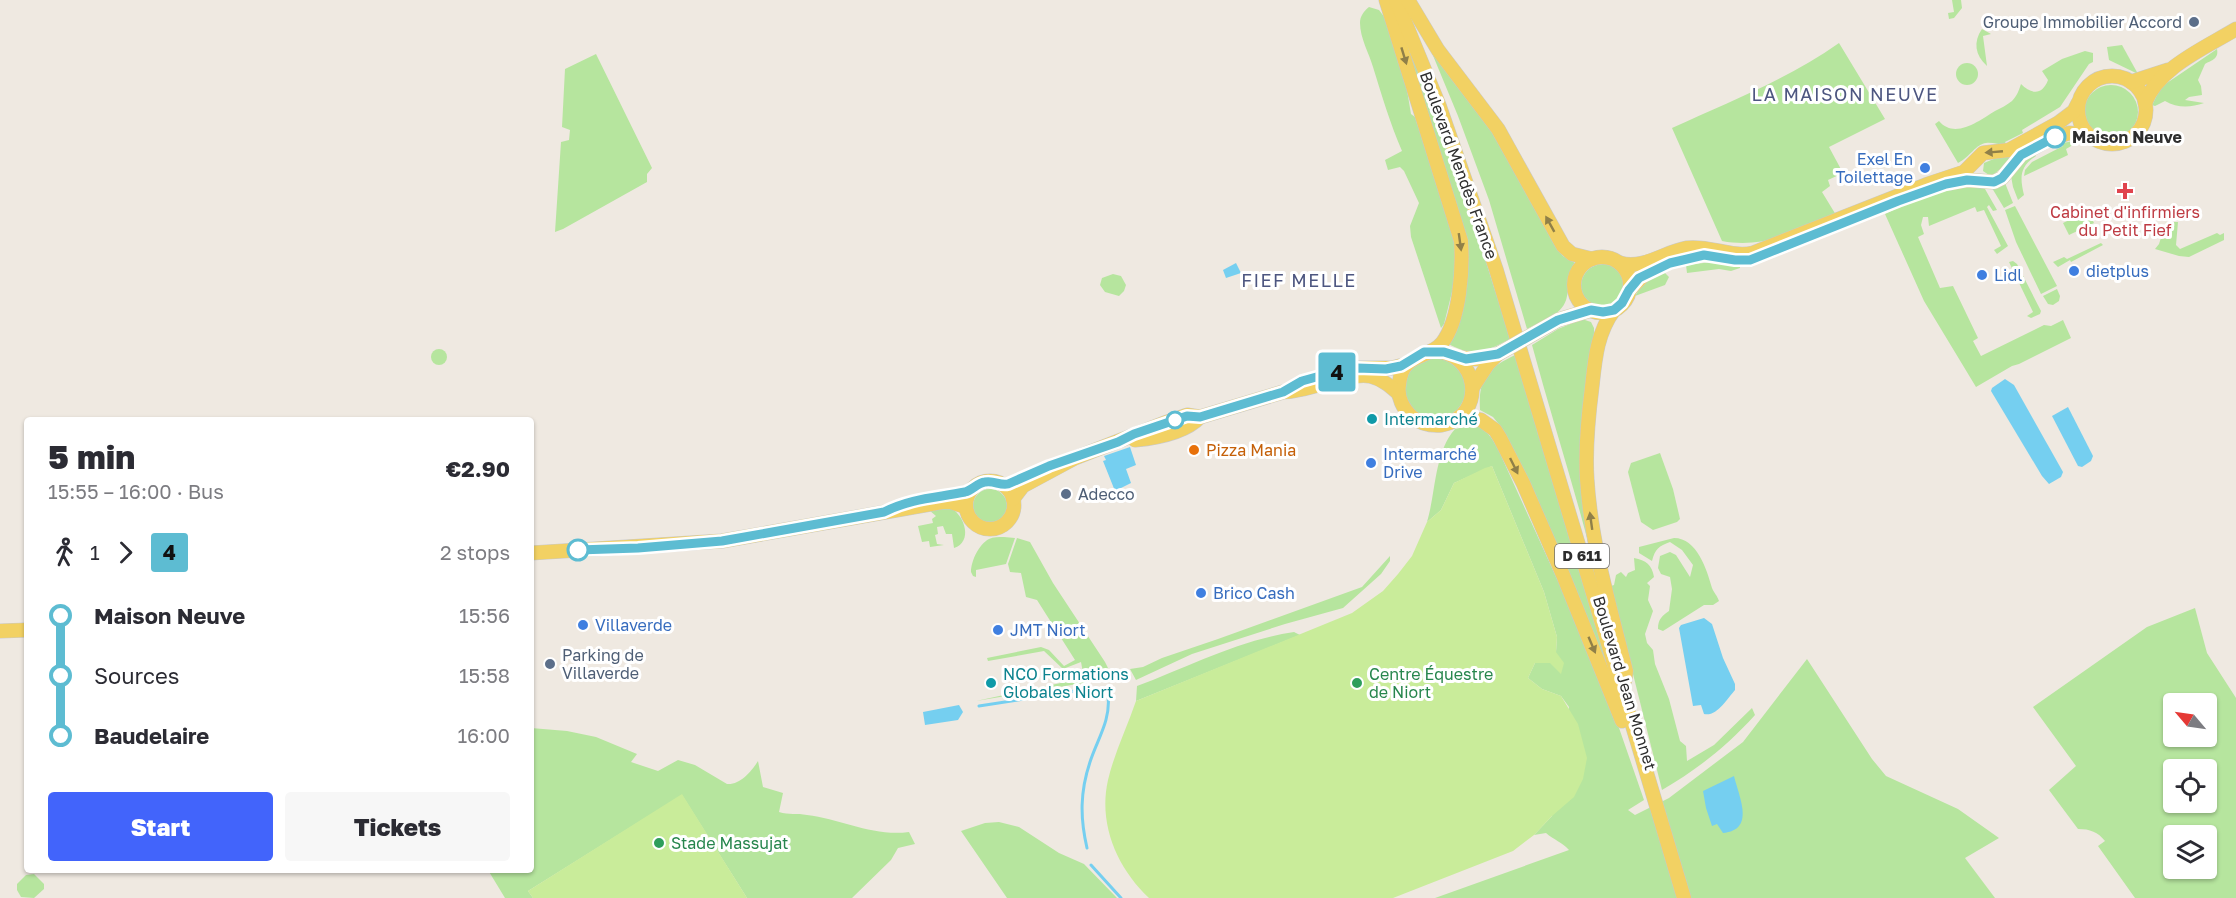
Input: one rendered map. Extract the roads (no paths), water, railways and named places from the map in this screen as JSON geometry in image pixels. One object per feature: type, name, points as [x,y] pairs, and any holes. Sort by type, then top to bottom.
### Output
[{"type":"main road","points":[[1386,0],[1461,241],[1462,276],[1457,304],[1442,343],[1431,351],[1418,355],[1407,364],[1400,377],[1398,393]]},
{"type":"main road","name":"Boulevard Mendès France","points":[[1396,0],[1464,173],[1517,331]]},
{"type":"main road","name":"Boulevard Mendès France","points":[[1402,0],[1445,103],[1499,261],[1517,331]]},
{"type":"main road","points":[[1407,0],[1438,50],[1498,129],[1563,246],[1572,254],[1592,259],[1606,257],[1620,263],[1634,265],[1668,259],[1704,255],[1750,260],[1946,184],[1967,180],[1994,182],[2002,178],[2021,155],[2046,141],[2069,134],[2088,135],[2103,143],[2115,144],[2127,141],[2136,134],[2146,114],[2141,92],[2131,82],[2116,76],[2101,77],[2087,87],[2074,111],[2058,123],[2009,150],[1983,153],[1964,172],[1928,184],[1766,249],[1741,255],[1696,248],[1668,259],[1644,275],[1629,290]]},
{"type":"main road","points":[[2131,82],[2172,68],[2236,29]]},
{"type":"main road","points":[[2145,103],[2152,88],[2172,68]]},
{"type":"main road","points":[[2078,103],[2079,120],[2088,135]]},
{"type":"main road","points":[[1592,259],[1577,272],[1575,292],[1581,303],[1591,310],[1603,312],[1614,310]]},
{"type":"main road","points":[[1620,263],[1627,272],[1629,290],[1626,299],[1614,310],[1602,330],[1596,349],[1588,426],[1587,478],[1594,539],[1626,671],[1625,680]]},
{"type":"main road","points":[[1558,320],[1569,307],[1575,292]]},
{"type":"main road","points":[[1283,392],[1295,392],[1321,384],[1366,376],[1380,379],[1398,393],[1409,414],[1423,423],[1440,425],[1459,417],[1470,403],[1473,387],[1488,364],[1498,354],[1558,320],[1591,310]]},
{"type":"main road","name":"Boulevard Jean Monnet","points":[[1517,331],[1625,680],[1689,898]]},
{"type":"main road","name":"Boulevard Jean Monnet","points":[[1517,331],[1684,898]]},
{"type":"main road","points":[[1431,351],[1476,359],[1498,354]]},
{"type":"main road","points":[[1456,357],[1468,369],[1473,387]]},
{"type":"main road","points":[[884,512],[900,504],[921,498],[971,490],[988,481],[1003,485],[1118,442],[1150,438],[1191,426],[1200,417],[1283,392],[1302,381],[1348,369],[1392,368],[1407,364]]},
{"type":"main road","points":[[1459,417],[1481,420],[1495,430],[1500,438],[1563,575],[1609,687],[1640,771],[1648,780]]},
{"type":"main road","points":[[1013,499],[1023,486],[1075,458]]},
{"type":"main road","points":[[971,490],[966,507],[969,517],[977,525],[989,529],[1001,526],[1009,518],[1013,508],[1013,499],[1003,485]]},
{"type":"main road","points":[[534,554],[722,541],[946,501],[966,507]]},
{"type":"main road","points":[[0,631],[24,630]]},
{"type":"water","points":[[1236,263],[1241,273],[1226,278],[1223,270]]},
{"type":"water","points":[[2005,379],[2014,385],[2063,472],[2061,477],[2049,484],[1991,391]]},
{"type":"water","points":[[2068,407],[2093,456],[2091,461],[2082,467],[2078,466],[2052,416]]},
{"type":"water","points":[[1130,447],[1136,465],[1126,469],[1131,483],[1115,491],[1103,461],[1106,460],[1104,456]]},
{"type":"water","points":[[1704,618],[1712,624],[1723,658],[1735,684],[1735,690],[1725,702],[1709,714],[1704,714],[1701,705],[1693,706],[1679,628],[1681,625]]},
{"type":"water","points":[[959,705],[963,712],[958,720],[925,725],[923,712]]},
{"type":"water","points":[[1734,776],[1743,811],[1742,819],[1733,831],[1723,833],[1717,824],[1712,826],[1703,791]]},
{"type":"waterway","points":[[979,706],[1075,691]]},
{"type":"waterway","points":[[1087,848],[1082,816],[1083,794],[1090,762],[1105,722],[1108,696]]},
{"type":"waterway","points":[[1091,865],[1121,898]]},
{"type":"place","name":"Groupe Immobilier Accord","points":[[2194,22]]},
{"type":"place","name":"Maison Neuve","points":[[2055,137]]},
{"type":"place","name":"Exel En Toilettage","points":[[1925,168]]},
{"type":"place","name":"Cabinet d'infirmiers du Petit Fief","points":[[2125,191]]},
{"type":"place","name":"dietplus","points":[[2074,271]]},
{"type":"place","name":"Lidl","points":[[1982,275]]},
{"type":"place","name":"Intermarché","points":[[1372,419]]},
{"type":"place","name":"Pizza Mania","points":[[1194,450]]},
{"type":"place","name":"Intermarché Drive","points":[[1371,463]]},
{"type":"place","name":"Adecco","points":[[1066,494]]},
{"type":"place","name":"Brico Cash","points":[[1201,593]]},
{"type":"place","name":"Villaverde","points":[[583,625]]},
{"type":"place","name":"JMT Niort","points":[[998,630]]},
{"type":"place","name":"Parking de Villaverde","points":[[550,664]]},
{"type":"place","name":"NCO Formations Globales Niort","points":[[991,683]]},
{"type":"place","name":"Centre Équestre de Niort","points":[[1357,683]]},
{"type":"place","name":"Stade Massujat","points":[[659,843]]},
{"type":"district","name":"LA MAISON NEUVE","points":[[1845,95]]},
{"type":"district","name":"FIEF MELLE","points":[[1299,281]]}]
